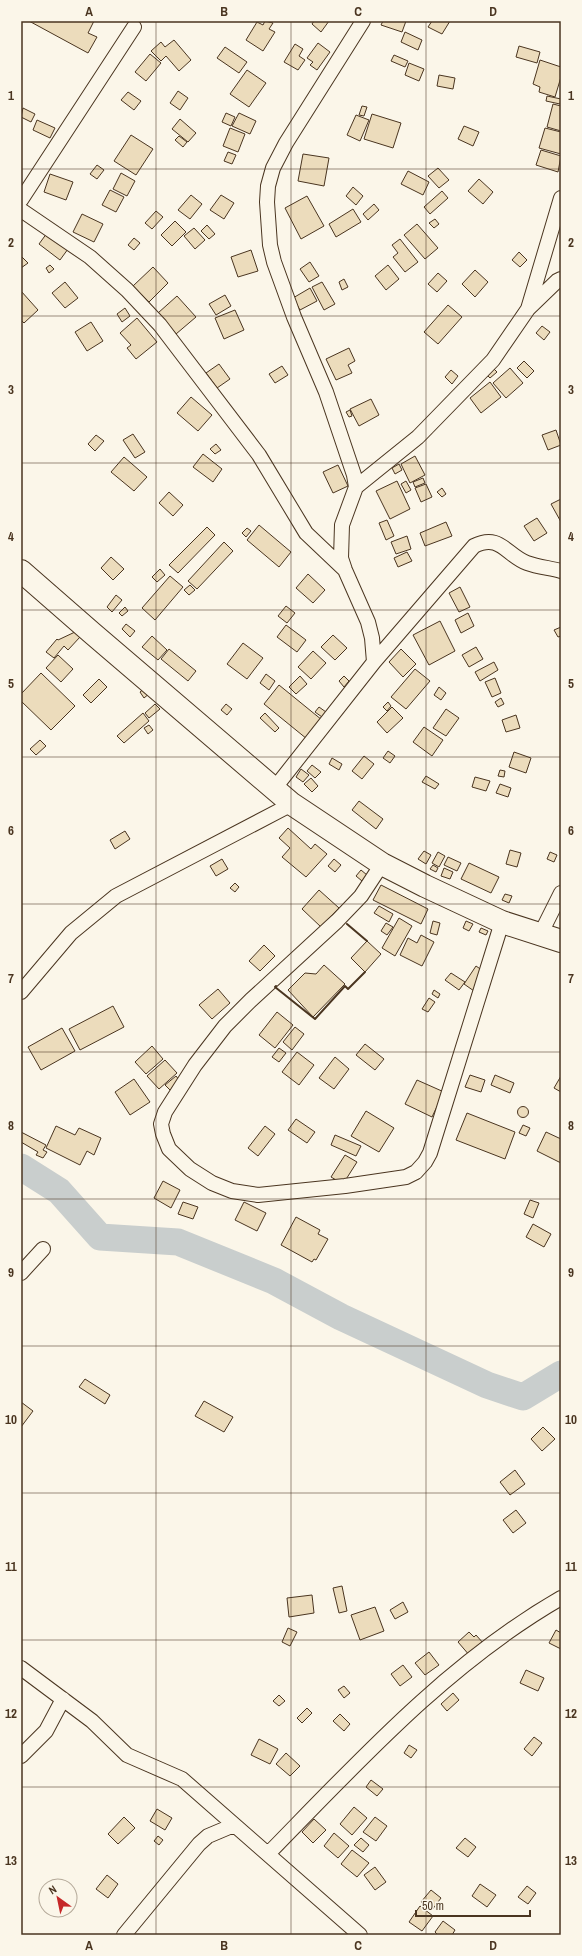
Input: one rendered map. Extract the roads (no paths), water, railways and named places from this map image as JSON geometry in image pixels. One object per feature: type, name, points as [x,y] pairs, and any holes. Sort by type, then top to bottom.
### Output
[{"type":"highway","points":[[21,571],[292,804],[382,864],[502,922],[561,941]]},
{"type":"street","points":[[363,21],[286,143],[272,168],[268,186],[267,202],[270,245],[274,262],[294,317],[326,392],[354,475],[356,487],[342,525],[342,558],[345,570],[368,622],[372,638],[374,662]]},
{"type":"street","points":[[21,200],[134,27]]},
{"type":"street","points":[[528,309],[561,198]]},
{"type":"street","points":[[21,210],[90,257],[127,290],[160,325],[259,455],[306,532],[345,570]]},
{"type":"street","points":[[356,487],[418,437],[486,369],[528,309],[557,281],[561,279]]},
{"type":"street","points":[[274,789],[374,662],[474,546],[482,542],[492,542],[502,546],[518,559],[561,571]]},
{"type":"street","points":[[21,992],[71,933],[116,896],[292,804]]},
{"type":"street","points":[[382,864],[361,896],[337,921],[225,1026],[195,1065],[165,1112],[161,1124],[169,1149],[190,1169],[212,1183],[232,1191],[258,1195],[345,1186],[406,1177],[416,1172],[425,1162],[430,1153],[502,922]]},
{"type":"street","points":[[540,935],[561,893]]},
{"type":"street","points":[[21,1273],[43,1249]]},
{"type":"street","points":[[268,1854],[410,1712],[476,1655],[514,1627],[561,1598]]},
{"type":"street","points":[[21,1668],[97,1725],[126,1755],[182,1779],[360,1935]]},
{"type":"street","points":[[21,1756],[46,1731],[63,1700]]},
{"type":"street","points":[[124,1935],[199,1844],[208,1836],[234,1825]]},
{"type":"waterway","points":[[21,1167],[59,1191],[100,1237],[178,1242],[274,1281],[341,1317],[487,1385],[523,1397],[561,1374]]}]
